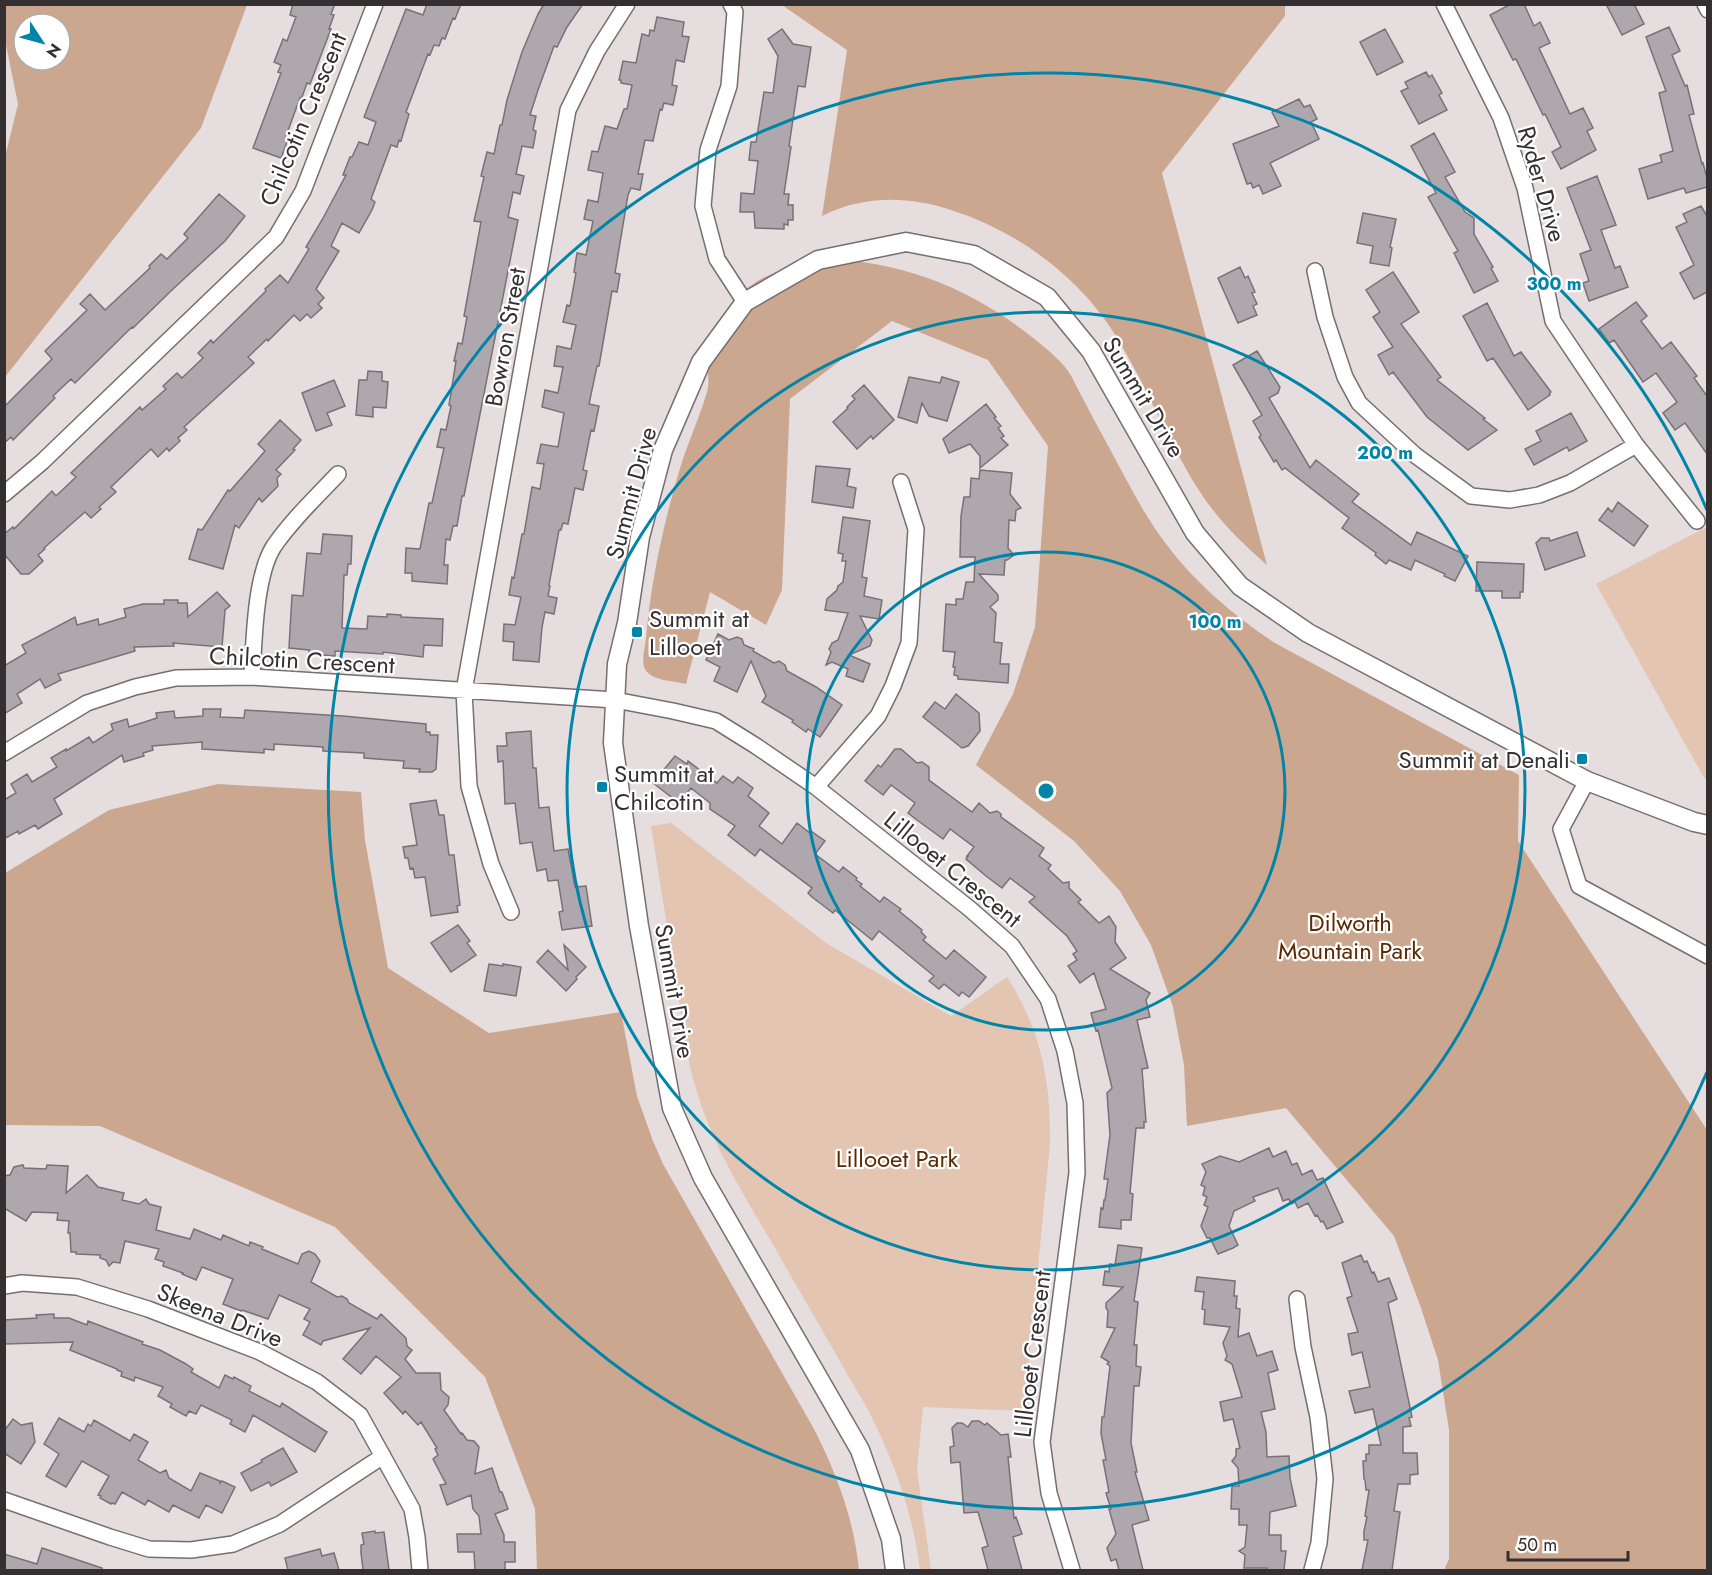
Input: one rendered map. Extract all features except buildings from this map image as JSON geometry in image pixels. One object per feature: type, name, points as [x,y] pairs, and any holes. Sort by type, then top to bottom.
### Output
[{"type":"street","name":"Chilcotin Crescent","points":[[4,494],[42,462],[276,237],[303,191],[375,4]]},
{"type":"street","name":"Bowron Street","points":[[511,912],[491,864],[469,786],[464,691],[568,110],[597,51],[627,4]]},
{"type":"street","points":[[731,4],[735,12],[729,86],[708,150],[703,206],[717,259],[744,302]]},
{"type":"street","name":"Ryder Drive","points":[[1444,4],[1501,118],[1525,188],[1553,321],[1636,445],[1697,521]]},
{"type":"street","points":[[1706,4],[1707,10]]},
{"type":"street","name":"Summit Drive","points":[[895,1570],[891,1539],[860,1450],[703,1178],[672,1108],[639,926],[614,743],[617,664],[627,623],[640,537],[663,450],[701,362],[744,302],[818,260],[906,242],[974,255],[1047,297],[1092,351],[1195,533],[1240,586],[1308,633],[1587,781],[1707,825]]},
{"type":"street","points":[[1315,271],[1324,317],[1345,377],[1359,403],[1415,455],[1472,496],[1510,500],[1539,495],[1570,483],[1636,445]]},
{"type":"street","points":[[252,676],[261,580],[273,548],[302,512],[338,474]]},
{"type":"street","points":[[816,787],[878,716],[893,686],[909,643],[916,530],[901,482]]},
{"type":"street","name":"Chilcotin Crescent","points":[[4,753],[87,703],[135,687],[176,678],[252,676],[615,700]]},
{"type":"street","name":"Lillooet Crescent","points":[[615,700],[716,721],[816,787],[970,909],[1012,946],[1048,999],[1065,1051],[1075,1103],[1077,1173],[1042,1442],[1049,1493],[1072,1570]]},
{"type":"street","points":[[1587,781],[1561,829],[1580,886],[1707,956]]},
{"type":"street","name":"Skeena Drive","points":[[4,1286],[22,1283],[77,1287],[148,1309],[260,1352],[317,1382],[360,1415],[383,1456],[412,1509],[420,1570]]},
{"type":"street","points":[[1297,1299],[1303,1347],[1318,1417],[1325,1479],[1319,1543],[1312,1570]]},
{"type":"street","points":[[4,1500],[149,1549],[191,1550],[233,1544],[280,1524],[383,1456]]},
{"type":"green space","points":[[5,4],[247,5],[201,128],[5,377],[5,157],[18,104],[5,40]]},
{"type":"green space","points":[[782,5],[1285,5],[1285,16],[1162,173],[1267,565],[1232,532],[1202,495],[1110,327],[1078,288],[1040,255],[997,229],[935,205],[902,200],[869,201],[853,204],[822,216],[847,50]]},
{"type":"green space","name":"Dilworth Mountain Park","points":[[854,261],[901,270],[946,285],[988,307],[1028,334],[1052,354],[1072,377],[1148,518],[1179,561],[1208,591],[1275,643],[1519,775],[1518,841],[1707,1130],[1707,1570],[1444,1570],[1449,1559],[1449,1430],[1438,1360],[1394,1236],[1286,1108],[1187,1126],[1184,1065],[1173,1007],[1151,945],[1120,891],[1074,841],[976,765],[1013,694],[1035,627],[1048,446],[988,360],[892,321],[790,399],[782,590],[766,625],[710,592],[686,684],[652,676],[645,669],[643,658],[648,616],[664,529],[681,465],[707,392],[708,360],[722,320],[731,305],[749,287],[776,272],[790,268]]},
{"type":"green space","points":[[1707,527],[1707,779],[1704,778],[1596,584]]},
{"type":"green space","points":[[218,784],[361,792],[365,840],[388,968],[489,1033],[621,1012],[637,1096],[653,1141],[663,1164],[814,1429],[837,1480],[849,1515],[859,1570],[537,1570],[535,1509],[485,1377],[335,1227],[100,1126],[5,1125],[5,873],[109,810]]},
{"type":"green space","name":"Lillooet Park","points":[[671,823],[826,943],[951,1016],[1007,977],[1019,997],[1036,1037],[1046,1077],[1050,1144],[1024,1411],[923,1407],[917,1470],[931,1570],[920,1570],[913,1528],[901,1488],[868,1410],[732,1174],[701,1103],[687,1051],[651,826]]},
{"type":"place","name":"Summit at Lillooet","points":[[637,632]]},
{"type":"place","name":"Summit at Denali","points":[[1582,759]]},
{"type":"place","name":"Summit at Chilcotin","points":[[602,787]]}]
